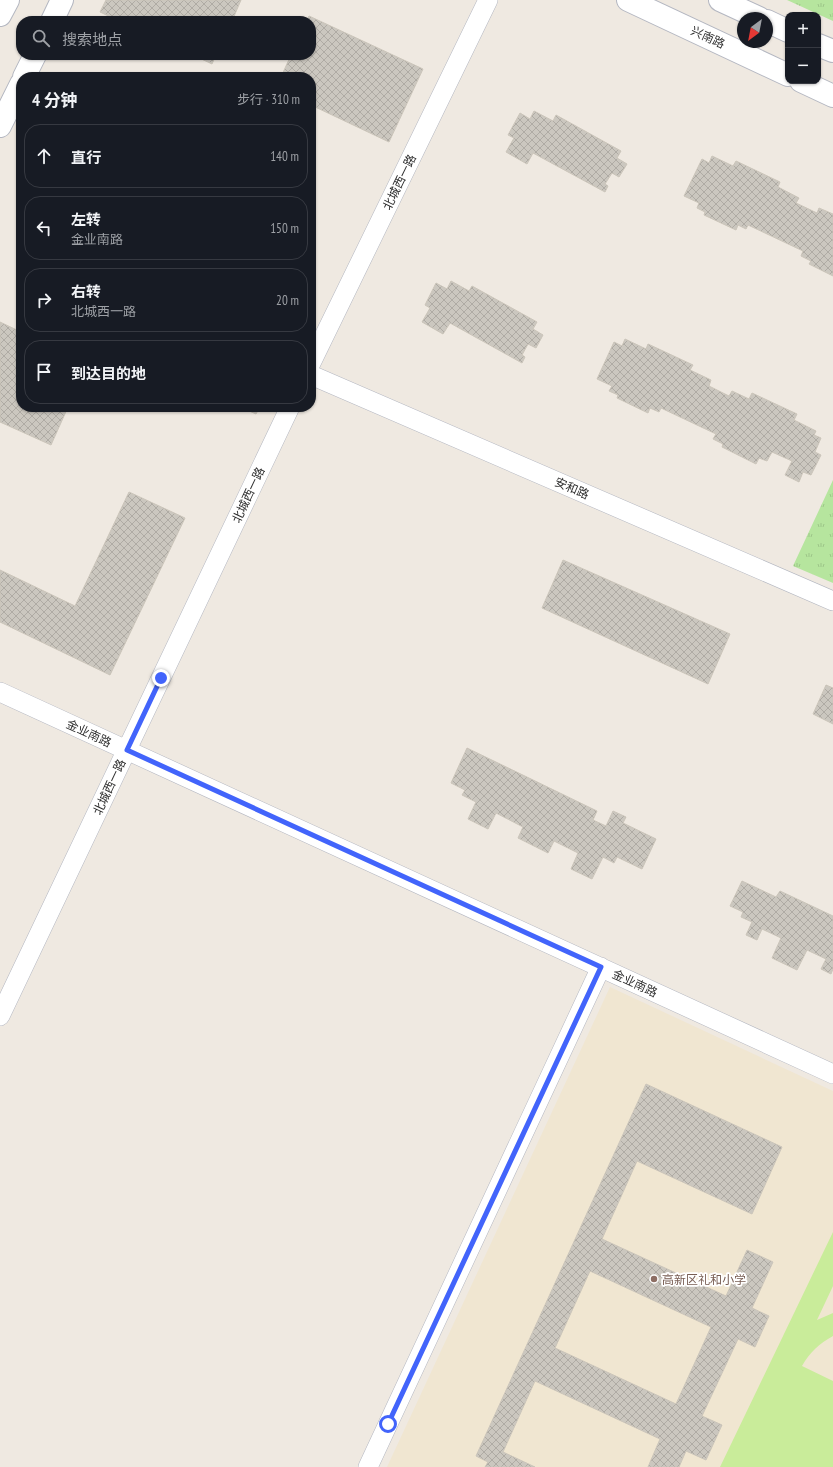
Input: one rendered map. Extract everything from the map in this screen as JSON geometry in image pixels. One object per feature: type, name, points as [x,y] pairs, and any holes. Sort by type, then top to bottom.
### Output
[{"type":"street","points":[[0,15],[8,0]]},
{"type":"street","points":[[54,16],[62,0]]},
{"type":"street","name":"北城西一路","points":[[316,353],[488,0]]},
{"type":"street","name":"兴南路","points":[[628,0],[785,74]]},
{"type":"street","points":[[720,0],[746,12]]},
{"type":"street","points":[[773,24],[785,30]]},
{"type":"street","points":[[821,46],[833,51]]},
{"type":"street","points":[[26,72],[32,60]]},
{"type":"street","points":[[807,84],[833,96]]},
{"type":"street","points":[[0,126],[16,94]]},
{"type":"street","name":"安和路","points":[[316,377],[833,601]]},
{"type":"street","name":"北城西一路","points":[[0,1016],[288,412]]},
{"type":"street","name":"金业南路","points":[[0,692],[833,1074]]},
{"type":"street","points":[[368,1467],[601,967]]},
{"type":"shaded area","name":"高新区礼和小学","points":[[610,987],[833,1091],[833,1467],[387,1467]]},
{"type":"green space","points":[[787,0],[833,0],[833,21],[821,16],[821,12],[813,12]]},
{"type":"green space","points":[[833,480],[833,583],[793,566]]},
{"type":"green space","points":[[833,1232],[833,1286],[817,1320],[833,1313],[833,1336],[815,1349],[802,1366],[833,1381],[833,1467],[720,1467]]},
{"type":"building","points":[[106,0],[241,0],[234,16],[108,16],[100,12]]},
{"type":"building","points":[[316,19],[423,69],[389,142],[316,107],[316,72],[283,72],[289,60],[316,60]]},
{"type":"building","points":[[204,60],[214,60],[212,64]]},
{"type":"building","points":[[534,111],[553,121],[556,115],[621,151],[617,158],[627,164],[619,177],[612,173],[605,184],[608,186],[605,192],[533,153],[527,164],[506,152],[514,138],[508,135],[520,113],[530,119]]},
{"type":"building","points":[[712,156],[733,166],[736,161],[780,182],[778,187],[799,198],[796,203],[817,213],[819,208],[833,214],[833,276],[809,264],[811,261],[801,256],[803,251],[748,225],[746,229],[738,225],[736,230],[704,215],[705,212],[697,208],[699,203],[684,196],[702,159],[709,163]]},
{"type":"building","points":[[451,281],[469,291],[472,286],[537,322],[533,329],[543,335],[536,348],[528,344],[522,355],[525,357],[522,363],[450,323],[443,334],[422,322],[430,308],[425,305],[436,283],[447,289]]},
{"type":"building","points":[[0,322],[16,330],[16,412],[66,412],[51,445],[0,422]]},
{"type":"building","points":[[625,339],[646,349],[648,344],[693,365],[690,370],[711,380],[709,386],[729,396],[732,391],[749,399],[752,393],[797,414],[794,420],[816,431],[814,435],[821,438],[815,452],[821,455],[811,475],[803,472],[799,482],[785,475],[792,461],[772,452],[767,461],[759,458],[756,464],[722,447],[723,444],[713,439],[716,434],[661,408],[659,412],[650,408],[648,413],[617,398],[618,395],[609,391],[612,386],[597,379],[614,342],[622,346]]},
{"type":"building","points":[[129,492],[185,518],[110,675],[0,622],[0,570],[75,606]]},
{"type":"building","points":[[563,560],[730,634],[708,684],[542,608]]},
{"type":"building","points":[[826,685],[833,688],[833,724],[813,714]]},
{"type":"building","points":[[467,748],[597,811],[593,820],[606,826],[613,811],[626,817],[623,823],[656,839],[642,869],[617,857],[614,863],[603,857],[592,879],[571,869],[578,853],[554,841],[548,853],[518,838],[523,827],[496,813],[488,829],[468,819],[476,802],[462,795],[465,790],[451,783]]},
{"type":"building","points":[[742,881],[776,897],[780,891],[833,916],[833,969],[831,974],[821,969],[826,959],[807,950],[797,970],[772,958],[781,938],[762,929],[757,940],[746,935],[752,922],[741,917],[743,912],[730,906]]},
{"type":"building","points":[[646,1084],[782,1147],[752,1214],[637,1161],[602,1239],[726,1296],[747,1250],[773,1262],[752,1308],[769,1316],[755,1347],[738,1339],[702,1416],[722,1425],[706,1460],[686,1451],[679,1467],[648,1467],[660,1439],[535,1381],[503,1452],[535,1467],[485,1467],[488,1462],[476,1456]],"holes":[[[590,1271],[711,1327],[676,1404],[555,1348]]]},
{"type":"place","name":"高新区礼和小学","points":[[654,1279]]},
{"type":"route","points":[[161,678],[127,750],[601,967],[388,1424]]}]
